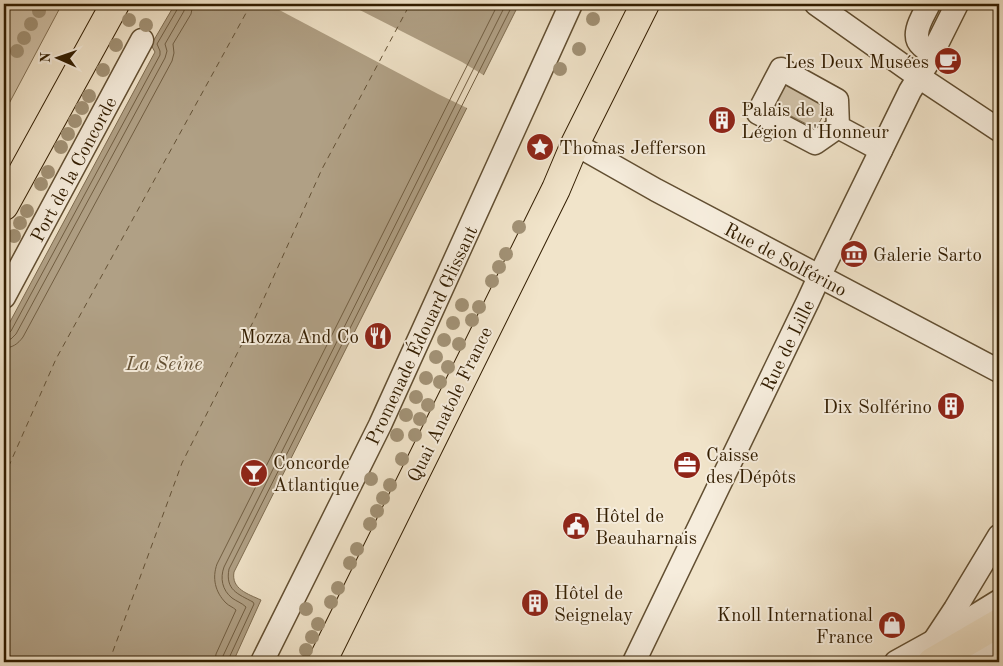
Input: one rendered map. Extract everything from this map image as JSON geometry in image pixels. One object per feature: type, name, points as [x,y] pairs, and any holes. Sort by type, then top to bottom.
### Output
[{"type":"main road","points":[[4,206],[115,4]]},
{"type":"main road","name":"Quai Anatole France","points":[[322,662],[556,189],[575,144],[645,4]]},
{"type":"main road","points":[[933,652],[999,623]]},
{"type":"street","name":"Promenade Édouard Glissant","points":[[262,662],[380,425],[571,4]]},
{"type":"street","points":[[816,4],[918,77],[999,130]]},
{"type":"street","points":[[929,4],[917,33],[922,46],[933,52]]},
{"type":"street","name":"Rue de Lille","points":[[634,662],[819,276],[910,91],[927,64],[957,4]]},
{"type":"street","name":"Port de la Concorde","points":[[4,297],[142,40]]},
{"type":"street","points":[[838,127],[881,150]]},
{"type":"street","name":"Rue de Solférino","points":[[575,144],[656,190],[999,372]]},
{"type":"street","points":[[896,662],[933,652],[955,609],[999,536]]},
{"type":"street","points":[[920,662],[999,601]]},
{"type":"street","points":[[961,662],[999,640]]},
{"type":"shaded area","points":[[4,4],[62,4],[4,113]]},
{"type":"shaded area","points":[[784,83],[828,106],[816,129],[772,106]]},
{"type":"water","name":"La Seine","points":[[175,4],[519,4],[234,572],[235,583],[238,587],[261,600],[233,662],[4,662],[4,333],[155,52],[151,45]]},
{"type":"pier","points":[[268,4],[348,4],[462,62],[485,76],[469,109]]},
{"type":"ferry route","points":[[4,477],[56,359],[251,4]]},
{"type":"ferry route","points":[[109,662],[182,463],[255,318],[322,169],[410,4]]},
{"type":"place","name":"Les Deux Musées","points":[[948,61]]},
{"type":"place","name":"Palais de la Légion d'Honneur","points":[[722,120]]},
{"type":"place","name":"Thomas Jefferson","points":[[540,147]]},
{"type":"place","name":"Galerie Sarto","points":[[854,254]]},
{"type":"place","name":"Mozza And Co","points":[[378,336]]},
{"type":"place","name":"Dix Solférino","points":[[951,406]]},
{"type":"place","name":"Caisse des Dépôts","points":[[687,465]]},
{"type":"place","name":"Concorde Atlantique","points":[[254,473]]},
{"type":"place","name":"Hôtel de Beauharnais","points":[[576,526]]},
{"type":"place","name":"Hôtel de Seignelay","points":[[535,603]]},
{"type":"place","name":"Knoll International France","points":[[892,625]]}]
